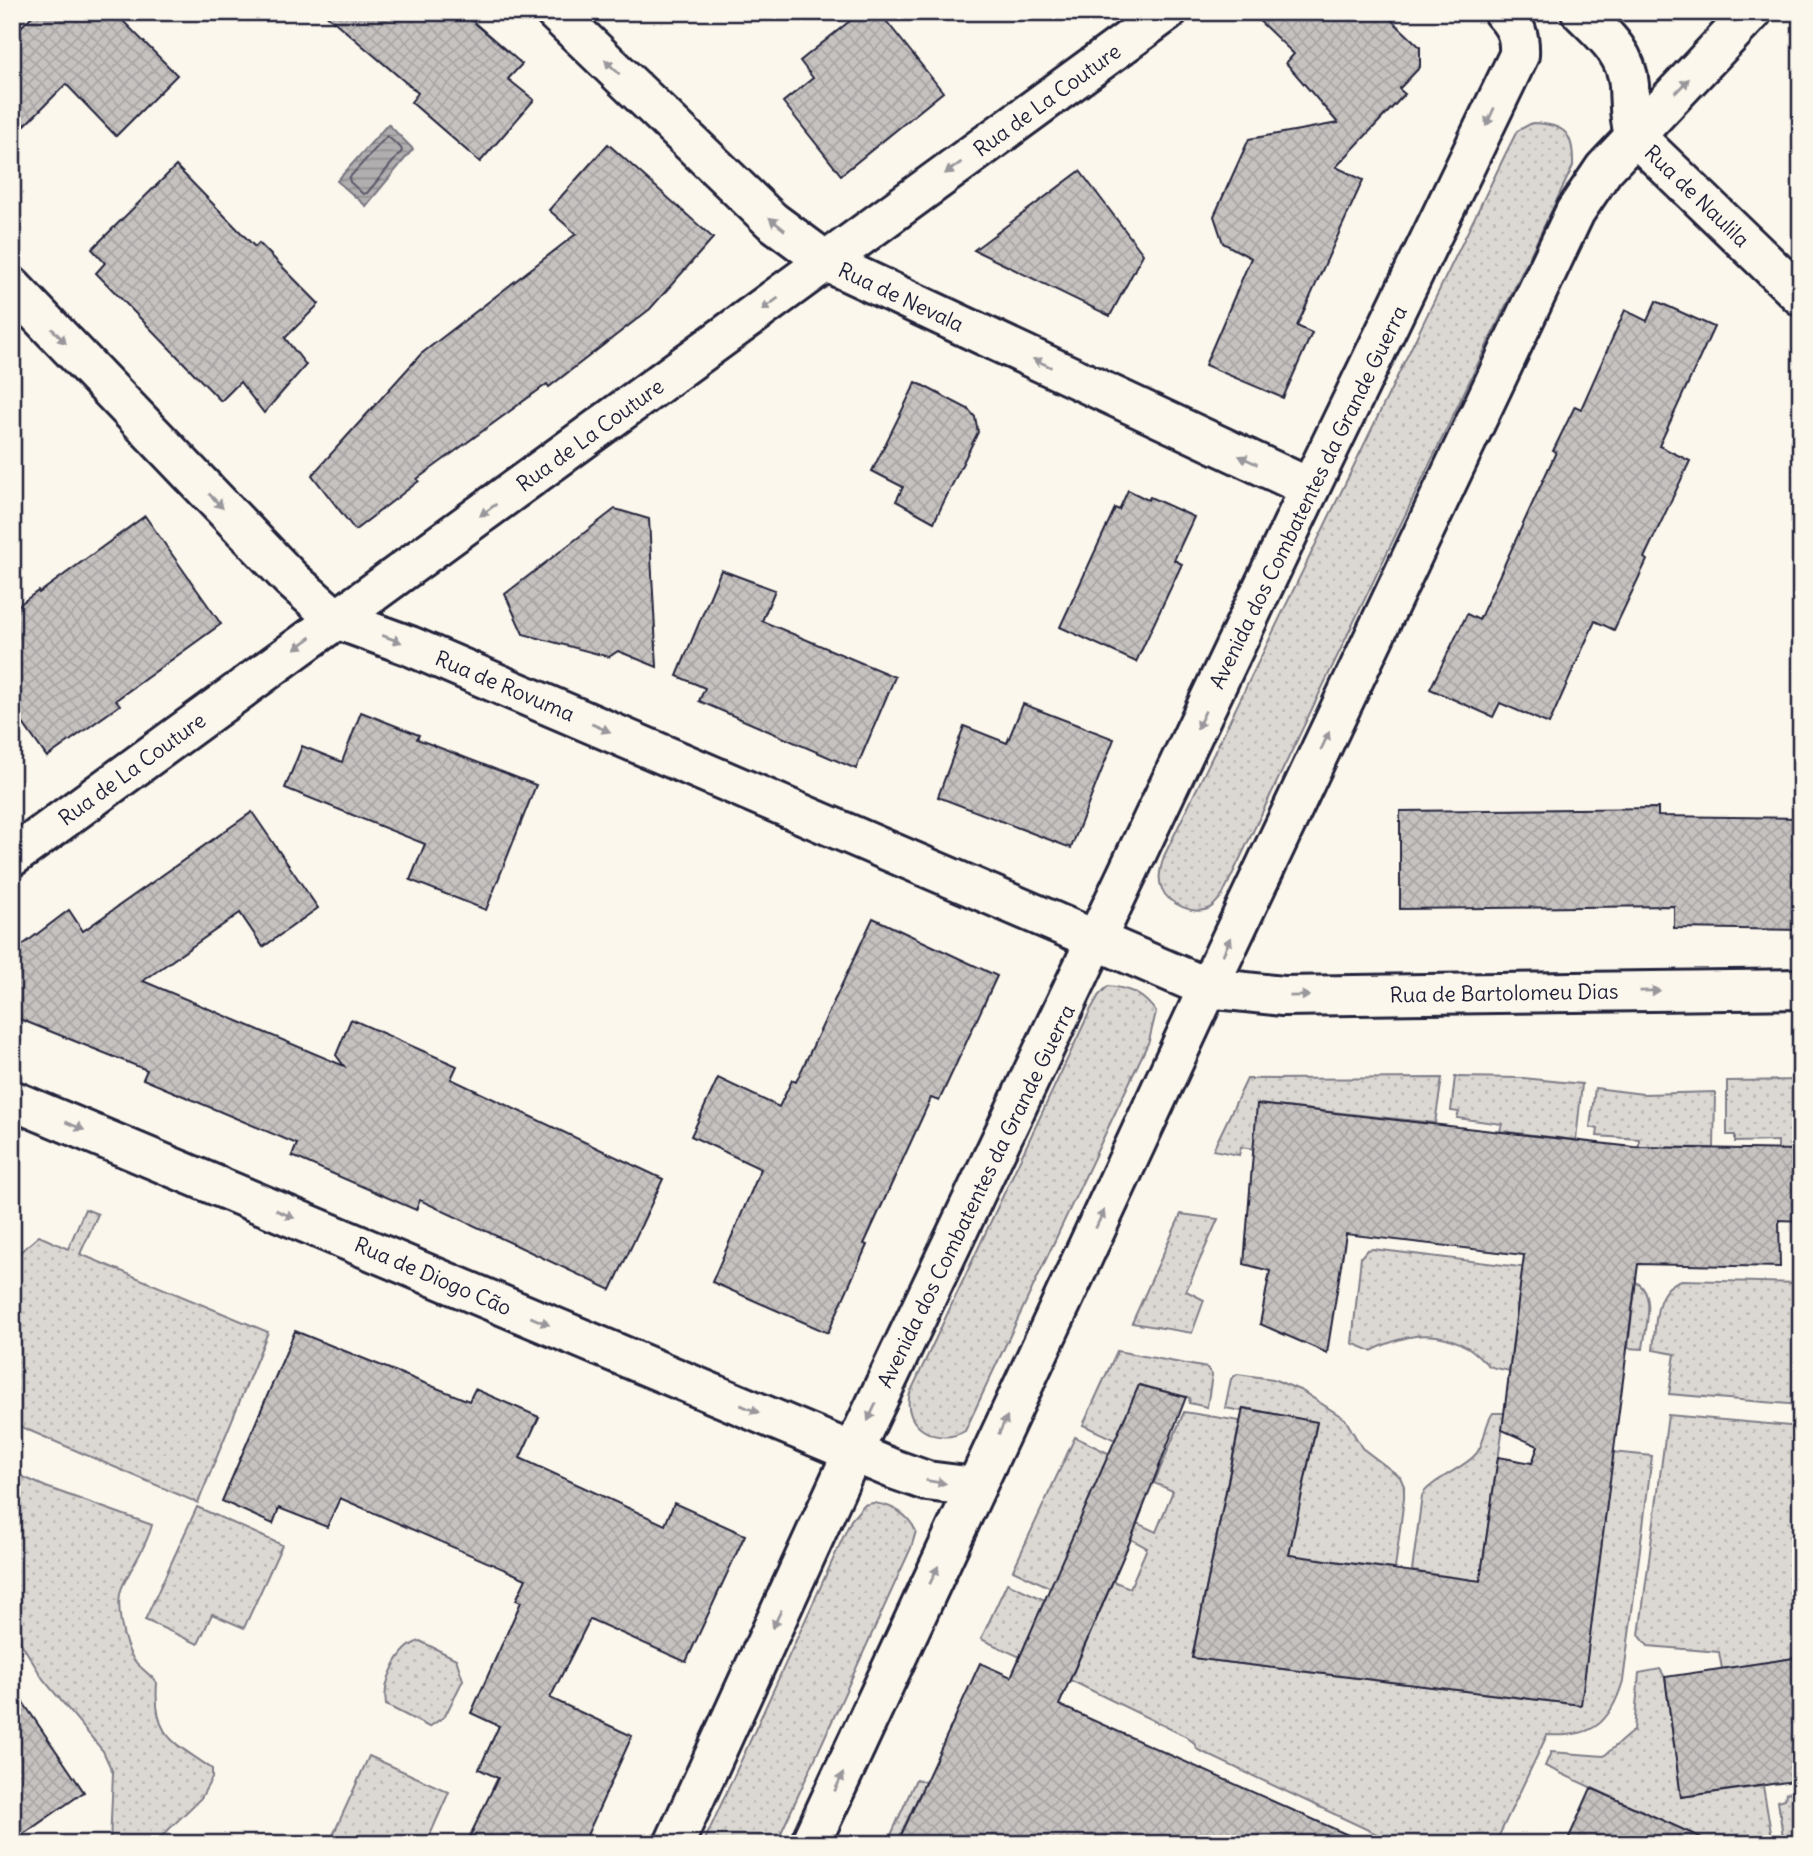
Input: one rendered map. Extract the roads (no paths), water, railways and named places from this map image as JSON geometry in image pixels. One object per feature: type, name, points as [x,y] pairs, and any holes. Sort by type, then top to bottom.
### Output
[{"type":"street","name":"Rua de Nevala","points":[[555,12],[772,221],[827,262],[1311,488]]},
{"type":"street","name":"Rua de La Couture","points":[[12,856],[1167,12]]},
{"type":"street","name":"Avenida dos Combatentes da Grande Guerra","points":[[674,1844],[853,1452],[1519,55],[1520,39],[1515,26],[1503,12]]},
{"type":"street","name":"Rua de Naulila","points":[[1581,12],[1608,38],[1623,59],[1629,83],[1628,107],[1634,135],[1801,296]]},
{"type":"street","points":[[810,1844],[1208,988],[1574,212],[1604,169],[1634,135],[1752,12]]},
{"type":"street","name":"Rua de Rovuma","points":[[12,287],[290,579],[336,619],[422,651],[1098,939]]},
{"type":"street","points":[[1098,939],[1208,988]]},
{"type":"street","name":"Rua de Bartolomeu Dias","points":[[1208,988],[1283,996],[1801,989]]},
{"type":"street","name":"Rua de Diogo Cão","points":[[12,1100],[853,1452]]},
{"type":"street","points":[[853,1452],[927,1481],[975,1487]]},
{"type":"water","points":[[388,124],[413,149],[366,206],[337,181]]}]
